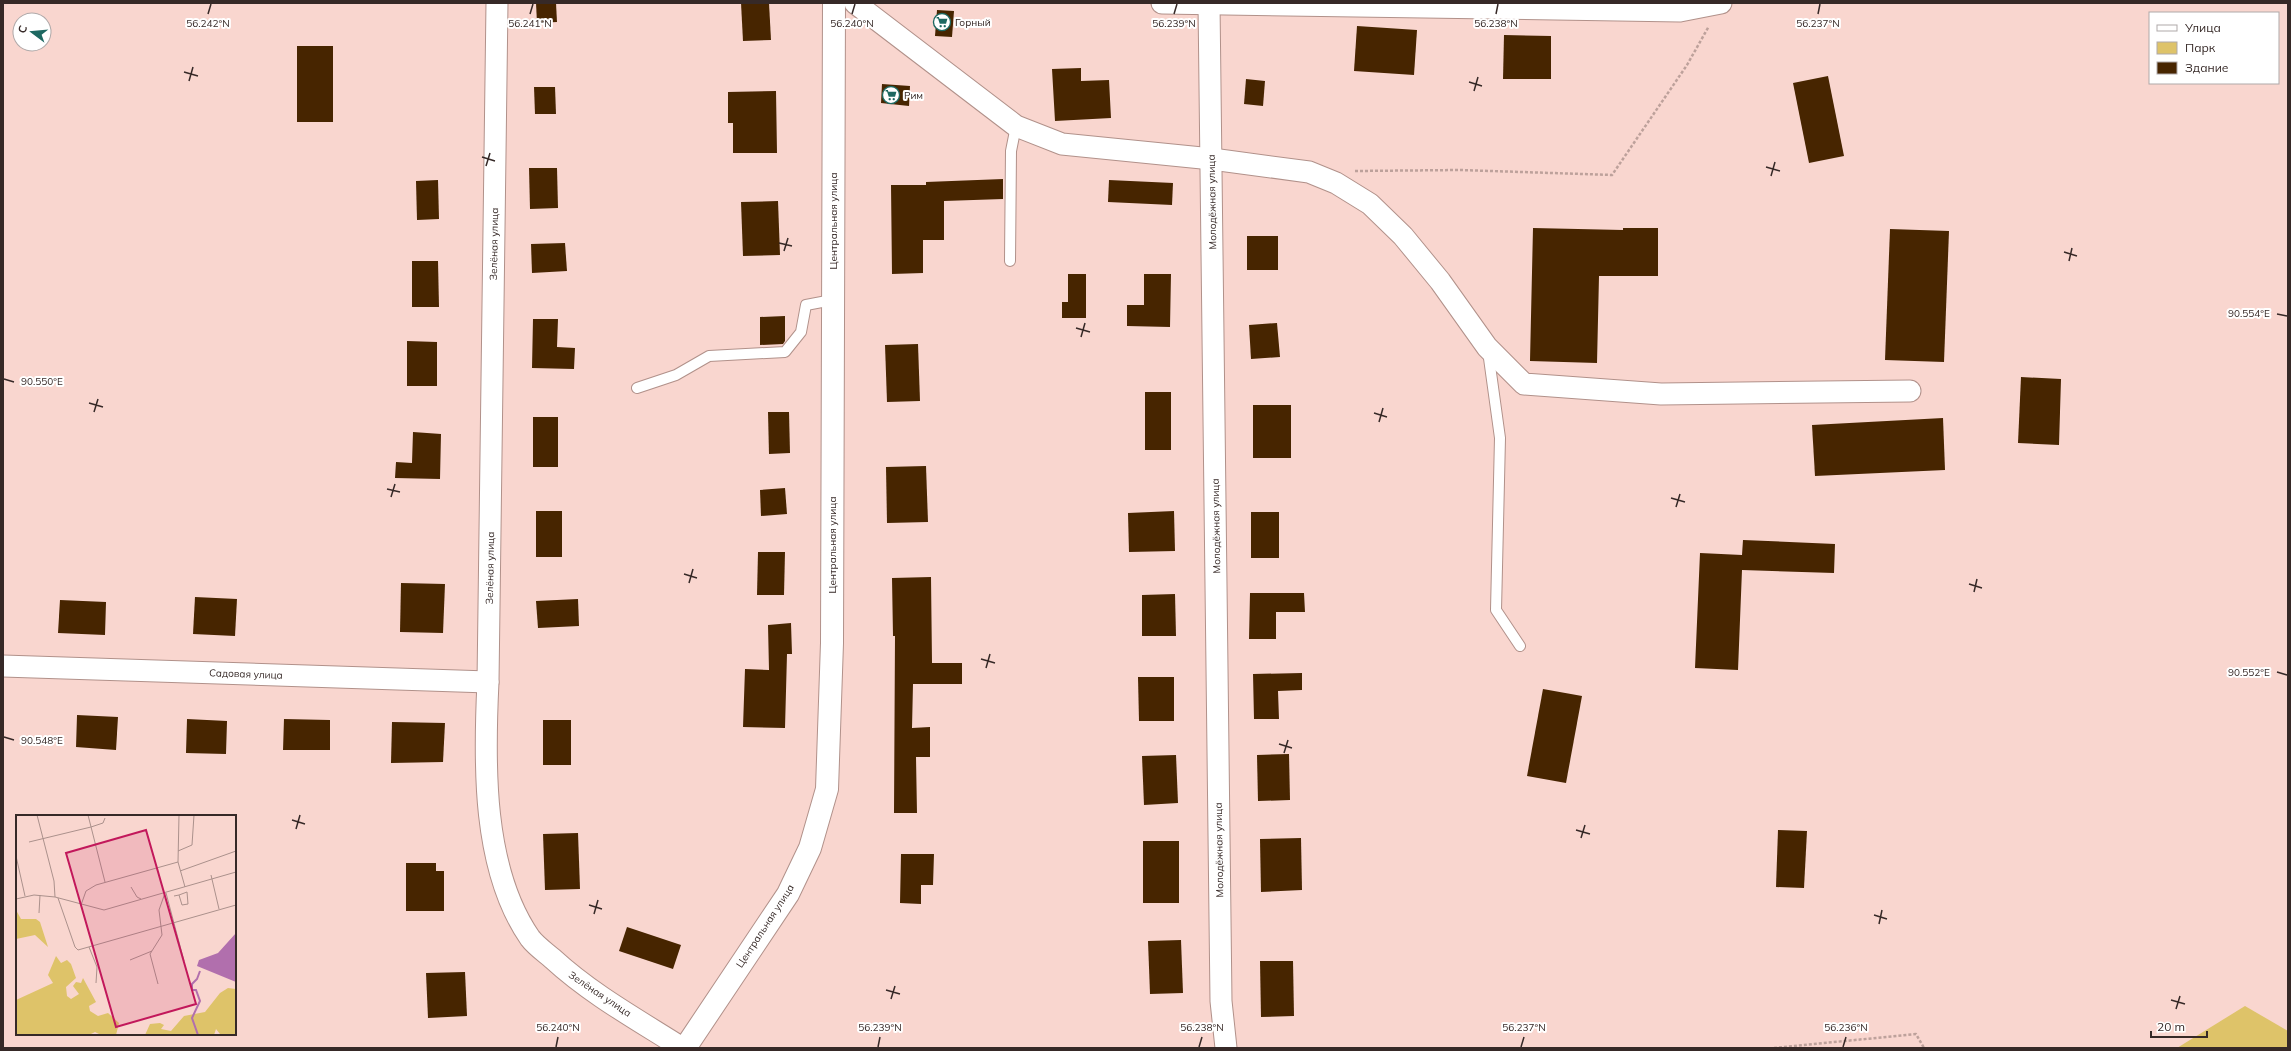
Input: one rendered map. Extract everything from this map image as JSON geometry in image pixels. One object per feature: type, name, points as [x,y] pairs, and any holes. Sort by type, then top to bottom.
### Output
[{"type":"street","name":"Зелёная улица","points":[[497,3],[488,682],[486,734],[489,804],[497,856],[509,900],[531,939],[576,980],[682,1048]]},
{"type":"street","name":"Центральная улица","points":[[685,1048],[788,894],[810,848],[827,789],[832,635],[834,3]]},
{"type":"street","points":[[855,3],[1016,126],[1062,144],[1212,159],[1309,172],[1336,183],[1370,204],[1403,236],[1440,281],[1487,347],[1524,384],[1661,394],[1910,391]]},
{"type":"street","points":[[1162,3],[1680,11],[1721,3]]},
{"type":"street","name":"Молодёжная улица","points":[[1209,4],[1221,1001],[1226,1048]]},
{"type":"street","name":"Садовая улица","points":[[3,666],[488,682]]},
{"type":"lane","points":[[1010,261],[1011,151],[1016,126]]},
{"type":"lane","points":[[637,388],[676,375],[709,356],[786,352],[801,332],[806,305],[828,301]]},
{"type":"lane","points":[[1487,347],[1500,438],[1496,610],[1520,646]]},
{"type":"path","points":[[1347,172],[1461,170],[1612,175],[1687,65],[1721,3]]},
{"type":"path","points":[[1774,1048],[1916,1034],[1924,1048]]},
{"type":"green space","points":[[2245,1006],[2288,1031],[2288,1048],[2177,1048]]},
{"type":"building","points":[[536,3],[556,3],[557,22],[537,23]]},
{"type":"building","points":[[741,3],[769,3],[771,40],[743,41]]},
{"type":"building","points":[[937,10],[954,11],[952,37],[935,36]]},
{"type":"building","points":[[1357,26],[1417,30],[1414,75],[1354,71]]},
{"type":"building","points":[[1504,35],[1551,36],[1551,79],[1503,79]]},
{"type":"building","points":[[297,46],[333,46],[333,122],[297,122]]},
{"type":"building","points":[[1081,68],[1081,81],[1109,80],[1111,118],[1055,121],[1052,69]]},
{"type":"building","points":[[1828,76],[1844,156],[1809,163],[1793,83]]},
{"type":"building","points":[[1246,79],[1265,81],[1263,106],[1244,104]]},
{"type":"building","points":[[882,84],[910,86],[909,106],[881,103]]},
{"type":"building","points":[[534,87],[555,87],[556,114],[535,114]]},
{"type":"building","points":[[776,91],[777,153],[733,153],[733,123],[728,123],[728,92]]},
{"type":"building","points":[[529,168],[557,168],[558,208],[530,209]]},
{"type":"building","points":[[1003,179],[1003,199],[944,201],[944,240],[923,240],[923,273],[892,274],[891,185],[926,185],[926,182]]},
{"type":"building","points":[[438,180],[439,219],[417,220],[416,181]]},
{"type":"building","points":[[1109,180],[1173,183],[1172,205],[1108,202]]},
{"type":"building","points":[[778,201],[780,255],[743,256],[741,202]]},
{"type":"building","points":[[1533,228],[1623,230],[1623,228],[1658,228],[1658,276],[1599,276],[1597,363],[1530,361]]},
{"type":"building","points":[[1890,229],[1949,231],[1944,362],[1885,360]]},
{"type":"building","points":[[1247,236],[1278,236],[1278,270],[1247,270]]},
{"type":"building","points":[[565,243],[567,271],[532,273],[531,244]]},
{"type":"building","points":[[412,261],[438,261],[439,307],[412,307]]},
{"type":"building","points":[[1068,274],[1086,274],[1086,318],[1062,318],[1062,302],[1068,302]]},
{"type":"building","points":[[1144,274],[1171,274],[1170,327],[1127,326],[1127,305],[1144,305]]},
{"type":"building","points":[[785,316],[785,341],[783,344],[760,345],[760,317]]},
{"type":"building","points":[[533,319],[558,319],[557,347],[575,348],[574,369],[532,368]]},
{"type":"building","points":[[1277,323],[1280,357],[1251,359],[1249,325]]},
{"type":"building","points":[[407,341],[437,342],[437,386],[407,386]]},
{"type":"building","points":[[918,344],[920,401],[887,402],[885,345]]},
{"type":"building","points":[[2021,377],[2061,379],[2059,445],[2018,443]]},
{"type":"building","points":[[1145,392],[1171,392],[1171,450],[1145,450]]},
{"type":"building","points":[[1253,405],[1291,405],[1291,458],[1253,458]]},
{"type":"building","points":[[768,412],[789,412],[790,453],[769,454]]},
{"type":"building","points":[[533,417],[558,417],[558,467],[533,467]]},
{"type":"building","points":[[1943,418],[1945,470],[1815,476],[1812,425]]},
{"type":"building","points":[[413,432],[441,434],[440,479],[395,478],[396,462],[412,463]]},
{"type":"building","points":[[926,466],[928,522],[887,523],[886,467]]},
{"type":"building","points":[[785,488],[787,514],[761,516],[760,490]]},
{"type":"building","points":[[536,511],[562,511],[562,557],[536,557]]},
{"type":"building","points":[[1174,511],[1175,551],[1129,552],[1128,513]]},
{"type":"building","points":[[1251,512],[1279,512],[1279,558],[1251,558]]},
{"type":"building","points":[[1743,540],[1835,544],[1834,573],[1742,570],[1738,670],[1695,668],[1700,553],[1742,555]]},
{"type":"building","points":[[758,552],[785,552],[784,595],[757,595]]},
{"type":"building","points":[[931,577],[932,663],[962,663],[962,684],[913,684],[912,728],[930,727],[930,757],[916,757],[917,813],[894,813],[895,636],[893,636],[892,578]]},
{"type":"building","points":[[401,583],[445,584],[443,633],[400,632]]},
{"type":"building","points":[[1250,593],[1304,593],[1305,612],[1276,612],[1276,639],[1249,639]]},
{"type":"building","points":[[1175,594],[1176,636],[1142,636],[1142,595]]},
{"type":"building","points":[[195,597],[237,599],[235,636],[193,634]]},
{"type":"building","points":[[578,599],[579,626],[538,628],[536,601]]},
{"type":"building","points":[[60,600],[106,602],[105,635],[58,633]]},
{"type":"building","points":[[791,623],[792,654],[787,654],[785,728],[743,727],[745,669],[769,670],[768,625]]},
{"type":"building","points":[[1302,673],[1302,690],[1278,691],[1279,719],[1254,719],[1253,674]]},
{"type":"building","points":[[1138,677],[1174,677],[1174,721],[1139,721]]},
{"type":"building","points":[[1543,689],[1582,696],[1566,783],[1527,776]]},
{"type":"building","points":[[77,715],[118,717],[116,750],[76,747]]},
{"type":"building","points":[[187,719],[227,721],[226,754],[186,753]]},
{"type":"building","points":[[284,719],[330,720],[330,750],[283,750]]},
{"type":"building","points":[[543,720],[571,720],[571,765],[543,765]]},
{"type":"building","points":[[392,722],[445,723],[443,762],[391,763]]},
{"type":"building","points":[[1289,754],[1290,800],[1258,801],[1257,755]]},
{"type":"building","points":[[1176,755],[1178,803],[1144,805],[1142,756]]},
{"type":"building","points":[[1778,830],[1807,831],[1804,888],[1776,887]]},
{"type":"building","points":[[578,833],[580,889],[545,890],[543,834]]},
{"type":"building","points":[[1301,838],[1302,890],[1261,892],[1260,839]]},
{"type":"building","points":[[1143,841],[1179,841],[1179,903],[1143,903]]},
{"type":"building","points":[[901,854],[934,854],[933,885],[921,885],[921,904],[900,903]]},
{"type":"building","points":[[406,863],[436,863],[436,871],[444,871],[444,911],[406,911]]},
{"type":"building","points":[[627,927],[681,945],[673,969],[619,951]]},
{"type":"building","points":[[1181,940],[1183,993],[1150,994],[1148,941]]},
{"type":"building","points":[[1260,961],[1293,961],[1294,1016],[1261,1017]]},
{"type":"building","points":[[465,972],[467,1016],[428,1018],[426,973]]},
{"type":"place","name":"Горный","points":[[942,22]]},
{"type":"place","name":"Рим","points":[[891,95]]}]
